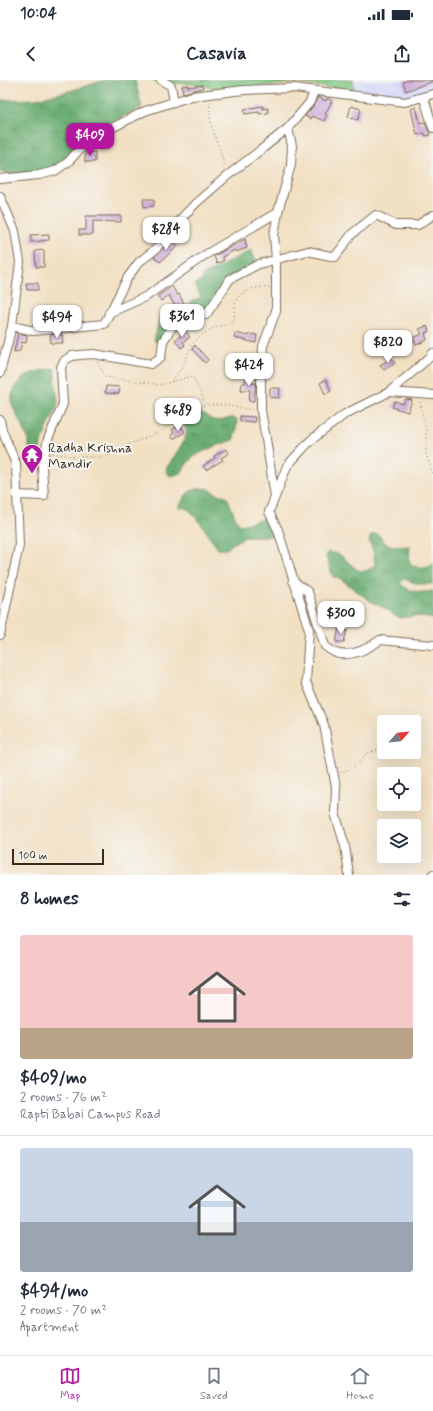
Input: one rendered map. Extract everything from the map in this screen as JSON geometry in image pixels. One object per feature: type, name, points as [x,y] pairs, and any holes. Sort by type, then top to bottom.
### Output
[{"type":"street","points":[[161,80],[171,86],[174,102]]},
{"type":"street","points":[[0,179],[39,175],[55,171],[68,162],[82,148],[100,134],[145,111],[192,96],[294,88],[405,102],[424,98],[433,94]]},
{"type":"street","points":[[12,326],[34,331],[104,324],[128,277],[139,262],[156,249],[175,225],[196,203],[227,176],[288,128],[310,102],[314,91]]},
{"type":"street","points":[[424,98],[433,128]]},
{"type":"street","points":[[275,497],[260,411],[263,346],[276,311],[276,260],[274,235],[278,212],[291,165],[292,146],[288,128]]},
{"type":"street","points":[[0,196],[15,231],[20,262],[12,326],[0,373]]},
{"type":"street","points":[[110,313],[147,296],[205,255],[278,212]]},
{"type":"street","points":[[17,495],[44,496],[42,467],[44,451],[63,404],[61,368],[65,360],[72,356],[94,354],[151,364],[161,357],[163,341],[173,326],[182,318],[206,315],[230,279],[258,264],[308,251],[335,257],[352,234],[376,215],[396,225],[418,225],[433,215]]},
{"type":"street","points":[[349,875],[345,846],[335,813],[336,787],[324,725],[306,682],[309,630],[278,530],[269,512],[287,466],[310,441],[345,414],[389,392],[433,353]]},
{"type":"street","points":[[389,392],[433,395]]},
{"type":"street","points":[[0,420],[2,430],[16,464],[19,546],[0,635]]},
{"type":"street","points":[[293,581],[308,592],[325,646],[338,654],[356,652],[373,645],[380,640],[433,645]]},
{"type":"path","points":[[215,93],[210,102],[213,131],[224,161],[227,176]]},
{"type":"path","points":[[171,382],[184,364],[191,344],[207,331],[218,326],[226,325],[234,320],[235,302],[239,297],[253,288],[261,287],[276,290]]},
{"type":"path","points":[[94,354],[100,369],[106,377],[160,386],[193,376],[206,405]]},
{"type":"path","points":[[423,394],[420,402],[426,430],[426,454],[433,474]]},
{"type":"path","points":[[44,451],[74,457],[106,457],[119,448],[163,431],[176,419],[206,405],[223,405],[260,411]]},
{"type":"path","points":[[332,769],[342,773],[357,765],[367,753],[377,751]]},
{"type":"shaded area","points":[[353,80],[433,80],[433,91],[424,95],[402,98],[354,91]]},
{"type":"green space","points":[[105,80],[135,80],[142,107],[90,134],[71,155],[56,166],[38,173],[19,175],[0,171],[0,100],[36,99]]},
{"type":"green space","points":[[152,80],[353,80],[354,91],[295,83],[213,90],[213,87],[185,83],[160,85]]},
{"type":"green space","points":[[251,250],[257,263],[229,278],[205,313],[184,314],[159,344],[154,340],[160,317],[201,297],[195,284],[203,280],[202,276]]},
{"type":"green space","points":[[54,368],[58,403],[41,443],[39,456],[29,456],[29,440],[12,405],[12,395],[17,384],[24,377],[35,372]]},
{"type":"green space","points":[[200,413],[216,421],[230,418],[237,420],[233,440],[198,454],[187,463],[181,473],[171,476],[167,473],[166,469],[184,441],[187,432],[182,420]]},
{"type":"green space","points":[[207,488],[217,494],[226,496],[234,516],[241,525],[267,518],[275,533],[274,536],[249,536],[239,540],[227,549],[218,549],[193,514],[185,508],[179,508],[189,492],[196,489]]},
{"type":"green space","points":[[376,534],[389,545],[410,546],[409,561],[413,566],[426,567],[433,563],[433,584],[419,584],[403,579],[400,583],[403,586],[415,591],[433,591],[433,619],[416,616],[401,618],[396,616],[370,601],[338,577],[333,577],[326,557],[328,552],[339,555],[356,569],[365,571],[370,569],[375,564],[374,554],[369,540],[371,535]]},
{"type":"building","points":[[408,80],[433,81],[406,91],[403,82]]},
{"type":"building","points":[[188,85],[188,87],[202,85],[203,88],[183,93],[182,86]]},
{"type":"building","points":[[318,97],[326,101],[327,98],[332,101],[325,114],[327,115],[324,121],[312,116],[310,119],[305,116],[314,105]]},
{"type":"building","points":[[263,106],[263,109],[268,108],[268,113],[259,114],[259,112],[245,114],[244,109]]},
{"type":"building","points":[[351,106],[361,109],[358,120],[348,117]]},
{"type":"building","points":[[416,107],[420,123],[425,122],[430,135],[425,136],[425,133],[417,135],[411,109]]},
{"type":"building","points":[[95,152],[95,162],[85,162],[85,153]]},
{"type":"building","points":[[143,199],[154,199],[154,206],[144,207]]},
{"type":"building","points":[[86,216],[121,216],[121,222],[93,221],[93,235],[79,235],[79,230],[86,230]]},
{"type":"building","points":[[49,234],[49,240],[31,242],[31,235]]},
{"type":"building","points":[[245,239],[247,248],[236,252],[235,250],[222,257],[224,260],[217,264],[214,256]]},
{"type":"building","points":[[172,240],[178,246],[160,262],[154,257]]},
{"type":"building","points":[[44,250],[44,267],[36,267],[35,251]]},
{"type":"building","points":[[26,283],[38,283],[38,290],[27,290]]},
{"type":"building","points":[[172,286],[177,295],[179,294],[184,304],[179,306],[178,304],[174,305],[169,295],[161,301],[158,296]]},
{"type":"building","points":[[427,326],[429,332],[425,333],[427,340],[416,345],[413,338],[422,334],[419,329]]},
{"type":"building","points":[[183,327],[190,337],[183,342],[185,345],[181,348],[175,340],[182,335],[179,330]]},
{"type":"building","points":[[18,333],[27,335],[26,343],[22,342],[20,351],[14,352]]},
{"type":"building","points":[[235,333],[248,336],[249,334],[257,335],[256,343],[234,338]]},
{"type":"building","points":[[62,334],[63,343],[51,343],[50,335]]},
{"type":"building","points":[[195,345],[208,360],[205,363],[192,349]]},
{"type":"building","points":[[392,358],[395,363],[384,370],[380,365]]},
{"type":"building","points":[[245,373],[250,373],[250,383],[256,383],[254,401],[249,401],[250,390],[241,390],[242,383],[245,383]]},
{"type":"building","points":[[326,380],[331,391],[325,394],[320,383]]},
{"type":"building","points":[[106,386],[120,387],[119,394],[105,393]]},
{"type":"building","points":[[270,388],[280,388],[279,398],[270,397]]},
{"type":"building","points":[[406,399],[412,400],[408,412],[392,407],[395,401],[403,404]]},
{"type":"building","points":[[240,416],[255,417],[255,422],[240,421]]},
{"type":"building","points":[[180,425],[185,432],[173,439],[171,435],[174,433],[172,430]]},
{"type":"building","points":[[226,449],[229,453],[221,458],[223,460],[206,470],[203,466],[215,458],[214,456]]},
{"type":"building","points":[[339,627],[347,630],[344,642],[336,642]]},
{"type":"place","name":"Radha Krishna Mandir","points":[[32,474]]}]
